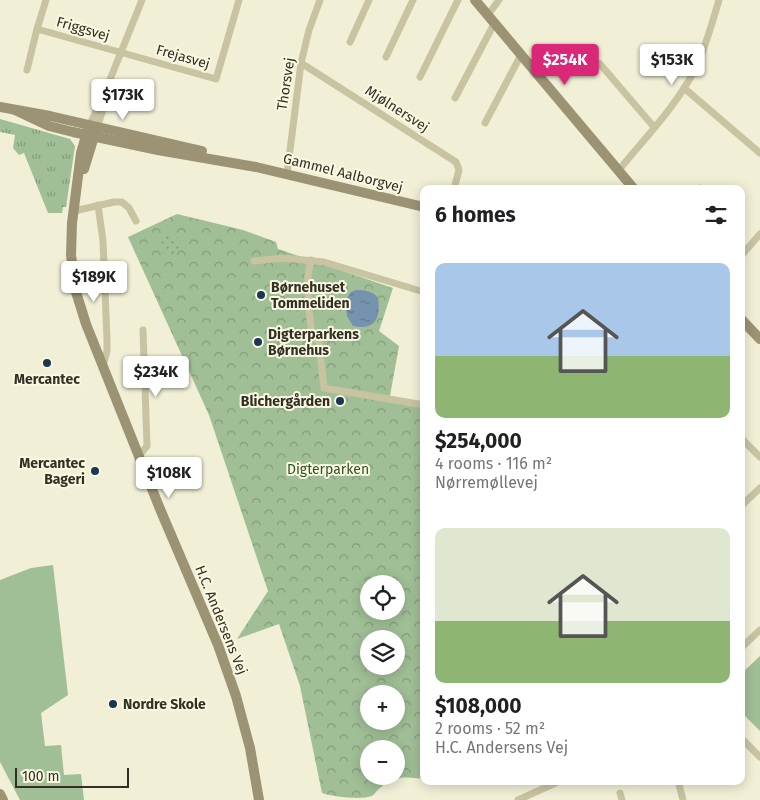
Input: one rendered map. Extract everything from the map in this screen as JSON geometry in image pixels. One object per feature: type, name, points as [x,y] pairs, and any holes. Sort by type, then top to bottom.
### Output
[{"type":"street","name":"Friggsvej","points":[[27,70],[46,0]]},
{"type":"street","points":[[91,131],[142,0]]},
{"type":"street","name":"Frejasvej","points":[[121,53],[216,79],[239,0]]},
{"type":"street","name":"Thorsvej","points":[[287,174],[301,63],[309,30],[320,0]]},
{"type":"street","points":[[350,42],[369,0]]},
{"type":"street","points":[[386,58],[414,0]]},
{"type":"street","points":[[420,77],[458,0]]},
{"type":"street","points":[[475,0],[631,185]]},
{"type":"street","points":[[455,98],[499,0]]},
{"type":"street","points":[[620,170],[684,88],[704,47],[719,0]]},
{"type":"street","name":"Friggsvej","points":[[37,29],[121,53]]},
{"type":"street","points":[[485,124],[521,55]]},
{"type":"street","name":"Mjølnersvej","points":[[301,63],[456,162],[459,170],[455,185]]},
{"type":"street","points":[[600,64],[654,126]]},
{"type":"street","points":[[684,88],[760,153]]},
{"type":"street","name":"Gammel Aalborgvej","points":[[0,107],[15,110],[48,126],[91,131],[230,158],[256,167],[420,206]]},
{"type":"street","name":"H.C. Andersens Vej","points":[[91,131],[81,153],[74,210],[71,255],[76,292],[86,324],[160,509],[218,646],[236,696],[250,748],[259,800]]},
{"type":"street","points":[[74,210],[122,202],[129,208],[136,221]]},
{"type":"street","points":[[98,205],[103,241],[107,351],[103,366]]},
{"type":"street","points":[[745,251],[760,234]]},
{"type":"street","points":[[254,261],[283,258],[324,262],[420,291]]},
{"type":"street","points":[[312,260],[308,275],[308,304],[312,333],[319,343],[324,388],[420,404]]},
{"type":"street","points":[[745,324],[760,339]]},
{"type":"street","points":[[139,456],[147,446],[142,330]]},
{"type":"street","points":[[745,442],[760,457]]},
{"type":"street","points":[[745,502],[760,488]]},
{"type":"street","points":[[745,644],[760,630]]},
{"type":"street","points":[[745,742],[760,757]]},
{"type":"street","points":[[518,800],[551,785]]},
{"type":"street","points":[[679,785],[683,800]]},
{"type":"street","points":[[0,794],[3,800]]},
{"type":"green space","points":[[0,119],[70,139],[75,146],[66,207],[63,207],[62,213],[48,213],[24,153],[19,155],[13,148],[15,135],[0,132]]},
{"type":"green space","name":"Digterparken","points":[[177,214],[243,230],[276,242],[278,249],[393,288],[379,331],[399,346],[390,396],[420,401],[420,779],[405,778],[405,740],[360,740],[360,785],[384,785],[372,796],[361,798],[347,798],[322,793],[300,686],[279,624],[237,639],[268,591],[209,415],[128,237]]},
{"type":"green space","points":[[170,235],[177,238],[180,245],[177,252],[170,255],[163,252],[160,245],[163,238]]},
{"type":"green space","points":[[53,565],[68,695],[41,713],[45,746],[61,745],[64,775],[81,774],[84,800],[20,800],[0,762],[0,580],[31,568]]},
{"type":"green space","points":[[760,656],[760,731],[745,716],[745,670]]},
{"type":"green space","points":[[416,745],[420,746],[420,763],[412,762]]},
{"type":"water","points":[[356,290],[368,291],[378,298],[377,317],[367,327],[353,326],[347,316],[345,301],[351,292]]},
{"type":"place","name":"Børnehuset Tommeliden","points":[[261,295]]},
{"type":"place","name":"Digterparkens Børnehus","points":[[258,342]]},
{"type":"place","name":"Mercantec","points":[[47,363]]},
{"type":"place","name":"Blichergården","points":[[340,401]]},
{"type":"place","name":"Mercantec Bageri","points":[[95,471]]},
{"type":"place","name":"Nordre Skole","points":[[113,704]]}]
